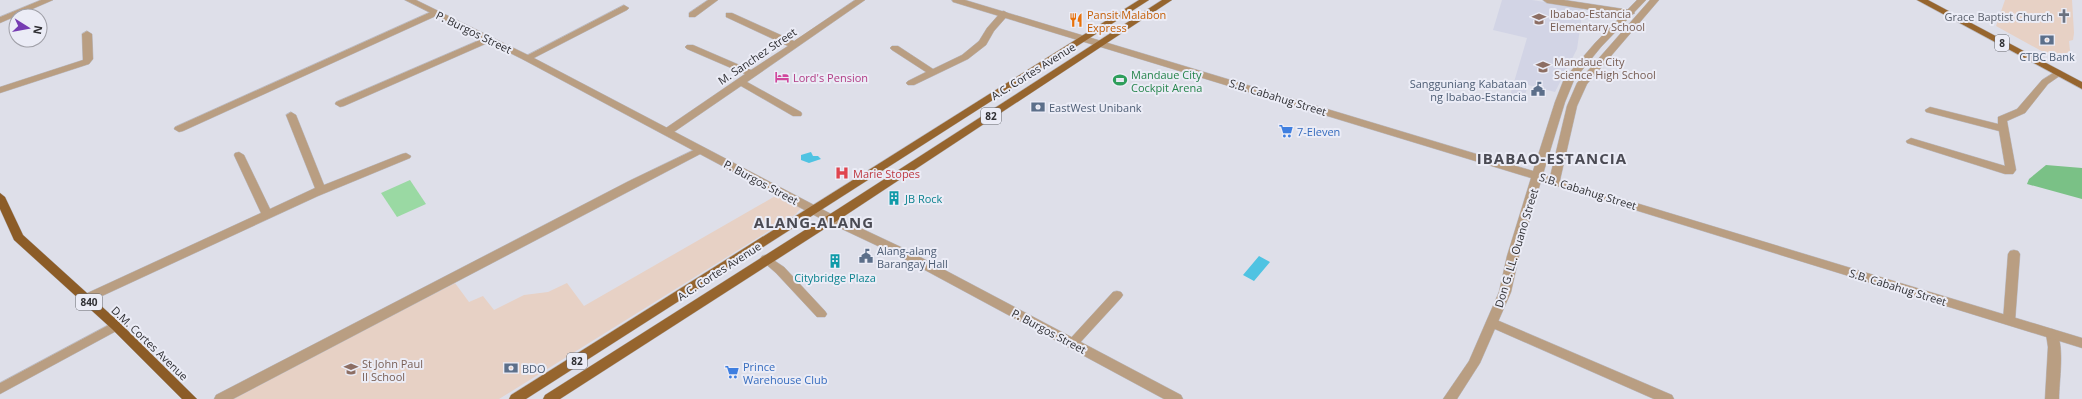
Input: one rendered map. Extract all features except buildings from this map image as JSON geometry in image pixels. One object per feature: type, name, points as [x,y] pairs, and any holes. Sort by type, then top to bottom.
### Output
[{"type":"highway","name":"D.M. Cortes Avenue","points":[[0,197],[18,236],[116,326],[190,399]]},
{"type":"main road","name":"A.C. Cortes Avenue","points":[[516,399],[1144,0]]},
{"type":"main road","name":"A.C. Cortes Avenue","points":[[550,399],[1168,0]]},
{"type":"main road","name":"8","points":[[1921,0],[2082,86]]},
{"type":"main road","points":[[962,116],[976,125]]},
{"type":"main road","points":[[638,322],[650,335]]},
{"type":"street","points":[[0,20],[49,0]]},
{"type":"street","name":"P. Burgos Street","points":[[409,0],[527,58],[831,219],[901,252],[1176,399]]},
{"type":"street","points":[[692,15],[714,0]]},
{"type":"street","name":"M. Sanchez Street","points":[[667,132],[861,0]]},
{"type":"street","name":"S.B. Cabahug Street","points":[[956,0],[1555,180],[1727,235],[2082,343]]},
{"type":"street","points":[[1547,0],[1630,13]]},
{"type":"street","name":"Don G. LL. Ouano Street","points":[[1450,399],[1474,363],[1505,292],[1513,256],[1560,102],[1569,79],[1642,0]]},
{"type":"street","points":[[1555,180],[1572,106],[1582,84],[1620,39],[1656,0]]},
{"type":"street","points":[[527,58],[624,8]]},
{"type":"street","points":[[179,129],[435,14]]},
{"type":"street","points":[[911,83],[965,57],[983,43],[990,30],[1004,14]]},
{"type":"street","points":[[729,15],[794,45]]},
{"type":"street","points":[[0,90],[86,62],[88,59],[87,34]]},
{"type":"street","points":[[1610,34],[1620,39]]},
{"type":"street","points":[[340,104],[489,39]]},
{"type":"street","points":[[690,47],[752,74]]},
{"type":"street","points":[[894,48],[932,72]]},
{"type":"street","points":[[1911,141],[2009,171],[2011,170],[2002,119],[2021,110],[2046,82],[2058,73]]},
{"type":"street","points":[[740,82],[797,114]]},
{"type":"street","points":[[1560,102],[1572,106]]},
{"type":"street","points":[[1930,110],[2003,130]]},
{"type":"street","points":[[291,115],[322,190]]},
{"type":"street","points":[[221,399],[700,150]]},
{"type":"street","points":[[239,155],[267,214]]},
{"type":"street","points":[[85,299],[267,214],[406,156]]},
{"type":"street","points":[[2009,321],[2014,254]]},
{"type":"street","points":[[766,259],[780,270],[821,314]]},
{"type":"street","points":[[1073,343],[1117,295]]},
{"type":"street","points":[[1492,323],[1667,399]]},
{"type":"street","points":[[0,389],[116,326]]},
{"type":"street","points":[[2052,334],[2054,347],[2052,399]]},
{"type":"shaded area","points":[[1502,0],[1532,0],[1583,8],[1577,49],[1555,92],[1528,85],[1523,102],[1509,99],[1527,38],[1493,30]]},
{"type":"shaded area","points":[[2005,0],[2072,0],[2074,33],[2073,40],[2069,41],[2070,51],[2056,59],[1996,26]]},
{"type":"shaded area","points":[[777,195],[801,208],[796,214],[499,399],[228,399],[455,283],[469,302],[483,296],[494,310],[524,295],[548,292],[567,283],[584,306]]},
{"type":"green space","points":[[2046,165],[2082,168],[2082,199],[2027,184],[2029,179]]},
{"type":"green space","points":[[410,180],[426,204],[397,217],[381,193]]},
{"type":"water","points":[[811,152],[813,156],[818,156],[821,159],[809,163],[801,160],[801,155]]},
{"type":"water","points":[[1259,256],[1270,262],[1254,281],[1243,275]]},
{"type":"place","name":"Grace Baptist Church","points":[[2064,16]]},
{"type":"place","name":"Ibabao-Estancia Elementary School","points":[[1539,19]]},
{"type":"place","name":"Pansit Malabon Express","points":[[1076,20]]},
{"type":"place","name":"CTBC Bank","points":[[2047,40]]},
{"type":"place","name":"Mandaue City Science High School","points":[[1543,67]]},
{"type":"place","name":"Lord's Pension","points":[[782,77]]},
{"type":"place","name":"Mandaue City Cockpit Arena","points":[[1120,80]]},
{"type":"place","name":"Sangguniang Kabataan ng Ibabao-Estancia","points":[[1538,89]]},
{"type":"place","name":"EastWest Unibank","points":[[1038,107]]},
{"type":"place","name":"7-Eleven","points":[[1286,131]]},
{"type":"place","name":"Marie Stopes","points":[[842,173]]},
{"type":"place","name":"JB Rock","points":[[894,198]]},
{"type":"place","name":"Alang-alang Barangay Hall","points":[[866,256]]},
{"type":"place","name":"Citybridge Plaza","points":[[835,261]]},
{"type":"place","name":"BDO","points":[[511,368]]},
{"type":"place","name":"St John Paul II School","points":[[351,369]]},
{"type":"place","name":"Prince Warehouse Club","points":[[732,372]]},
{"type":"district","name":"IBABAO-ESTANCIA","points":[[1552,158]]},
{"type":"district","name":"ALANG-ALANG","points":[[814,222]]}]
